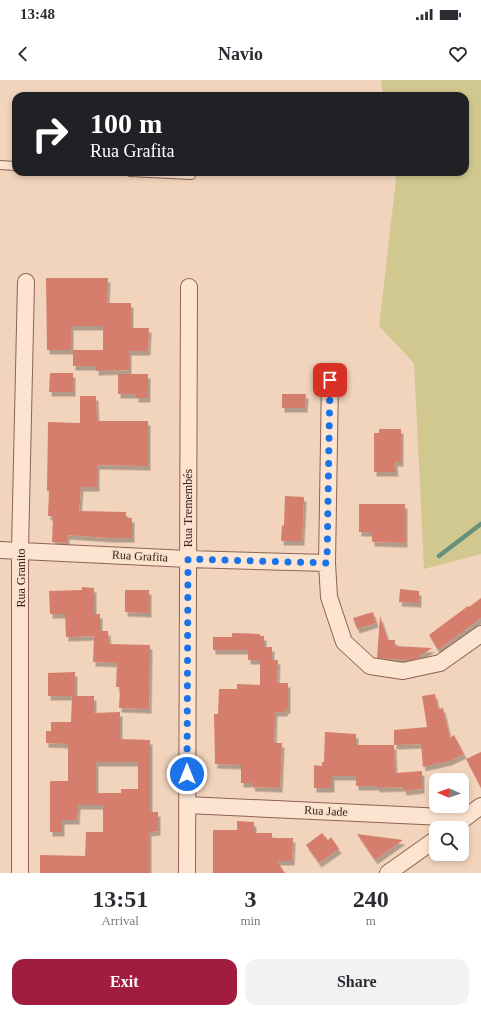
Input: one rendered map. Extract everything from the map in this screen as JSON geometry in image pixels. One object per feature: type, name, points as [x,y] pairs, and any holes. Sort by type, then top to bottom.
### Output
[{"type":"street","name":"Rua Granito","points":[[20,873],[20,550],[26,282]]},
{"type":"street","name":"Rua Tremembés","points":[[187,873],[189,286]]},
{"type":"street","points":[[330,380],[327,563],[328,597],[344,642],[370,666],[403,671],[440,663],[481,634]]},
{"type":"street","name":"Rua Grafita","points":[[0,550],[188,559],[327,563]]},
{"type":"street","name":"Rua Jade","points":[[187,805],[465,818]]},
{"type":"street","points":[[461,821],[481,806]]},
{"type":"street","points":[[388,873],[429,844]]},
{"type":"lane","points":[[0,165],[12,166]]},
{"type":"shaded area","points":[[381,80],[481,80],[481,554],[424,569],[414,363],[379,326],[396,176],[469,176],[469,92],[382,92]]},
{"type":"building","points":[[46,278],[108,278],[107,303],[131,303],[131,328],[149,328],[148,351],[129,351],[129,370],[96,371],[96,366],[73,366],[73,350],[103,350],[103,326],[71,326],[71,350],[47,350]]},
{"type":"building","points":[[50,373],[73,373],[73,392],[49,392]]},
{"type":"building","points":[[118,374],[148,374],[148,398],[136,398],[136,394],[118,394]]},
{"type":"building","points":[[282,394],[306,394],[305,408],[282,408]]},
{"type":"building","points":[[80,396],[96,396],[97,421],[148,421],[148,466],[97,465],[97,487],[81,487],[79,511],[126,512],[126,518],[132,518],[132,538],[67,535],[67,543],[52,542],[53,516],[48,516],[49,491],[47,491],[48,422],[80,423]]},
{"type":"building","points":[[379,429],[401,429],[401,462],[395,462],[396,472],[374,472],[374,433],[379,433]]},
{"type":"building","points":[[285,496],[304,497],[302,541],[281,541],[282,525],[284,526]]},
{"type":"building","points":[[359,504],[405,504],[405,543],[372,542],[372,532],[359,532]]},
{"type":"building","points":[[82,587],[94,588],[94,614],[100,614],[100,631],[108,631],[109,644],[150,645],[149,709],[119,708],[120,687],[116,687],[117,663],[93,662],[94,636],[66,637],[65,614],[50,614],[49,591],[82,590]]},
{"type":"building","points":[[400,589],[419,591],[419,603],[399,602]]},
{"type":"building","points":[[125,590],[149,590],[149,613],[125,612]]},
{"type":"building","points":[[481,598],[481,618],[438,650],[429,635]]},
{"type":"building","points":[[373,612],[376,623],[357,629],[353,618]]},
{"type":"building","points":[[380,616],[388,640],[395,640],[395,646],[432,648],[420,656],[420,658],[411,660],[377,658]]},
{"type":"building","points":[[232,633],[260,634],[260,636],[264,636],[264,647],[272,647],[272,660],[278,660],[277,683],[288,683],[288,709],[286,709],[285,712],[275,712],[274,743],[282,743],[280,788],[253,787],[252,783],[241,783],[241,765],[215,764],[214,714],[218,714],[219,689],[237,689],[237,684],[260,685],[260,660],[248,660],[248,650],[213,650],[213,637],[232,637]]},
{"type":"building","points":[[75,672],[75,696],[94,696],[94,713],[120,712],[120,739],[150,740],[150,812],[158,812],[158,831],[149,832],[149,873],[40,873],[40,855],[85,856],[86,832],[103,832],[103,805],[78,805],[77,820],[62,820],[62,832],[50,832],[50,781],[68,781],[68,744],[46,743],[46,731],[51,731],[51,722],[71,722],[72,696],[48,696],[48,673]],"holes":[[[96,762],[138,762],[138,789],[121,789],[121,793],[96,793]]]},
{"type":"building","points":[[435,694],[438,709],[443,708],[450,738],[454,735],[464,754],[449,761],[423,767],[421,744],[394,745],[394,730],[427,727],[422,696]]},
{"type":"building","points":[[325,732],[356,734],[356,745],[394,745],[395,773],[422,771],[422,789],[404,791],[403,787],[377,788],[377,786],[356,786],[356,776],[332,776],[332,788],[314,788],[314,765],[322,766],[322,762],[324,762]]},
{"type":"building","points":[[481,752],[481,788],[466,759]]},
{"type":"building","points":[[237,821],[254,822],[254,833],[272,833],[272,838],[293,838],[292,861],[277,861],[285,873],[213,873],[213,830],[237,830]]},
{"type":"building","points":[[322,833],[328,840],[331,837],[339,849],[319,863],[306,845]]},
{"type":"building","points":[[357,834],[403,840],[375,860]]},
{"type":"waterway","points":[[439,556],[481,524]]},
{"type":"route","points":[[187,774],[188,559],[327,563],[330,380]]}]
